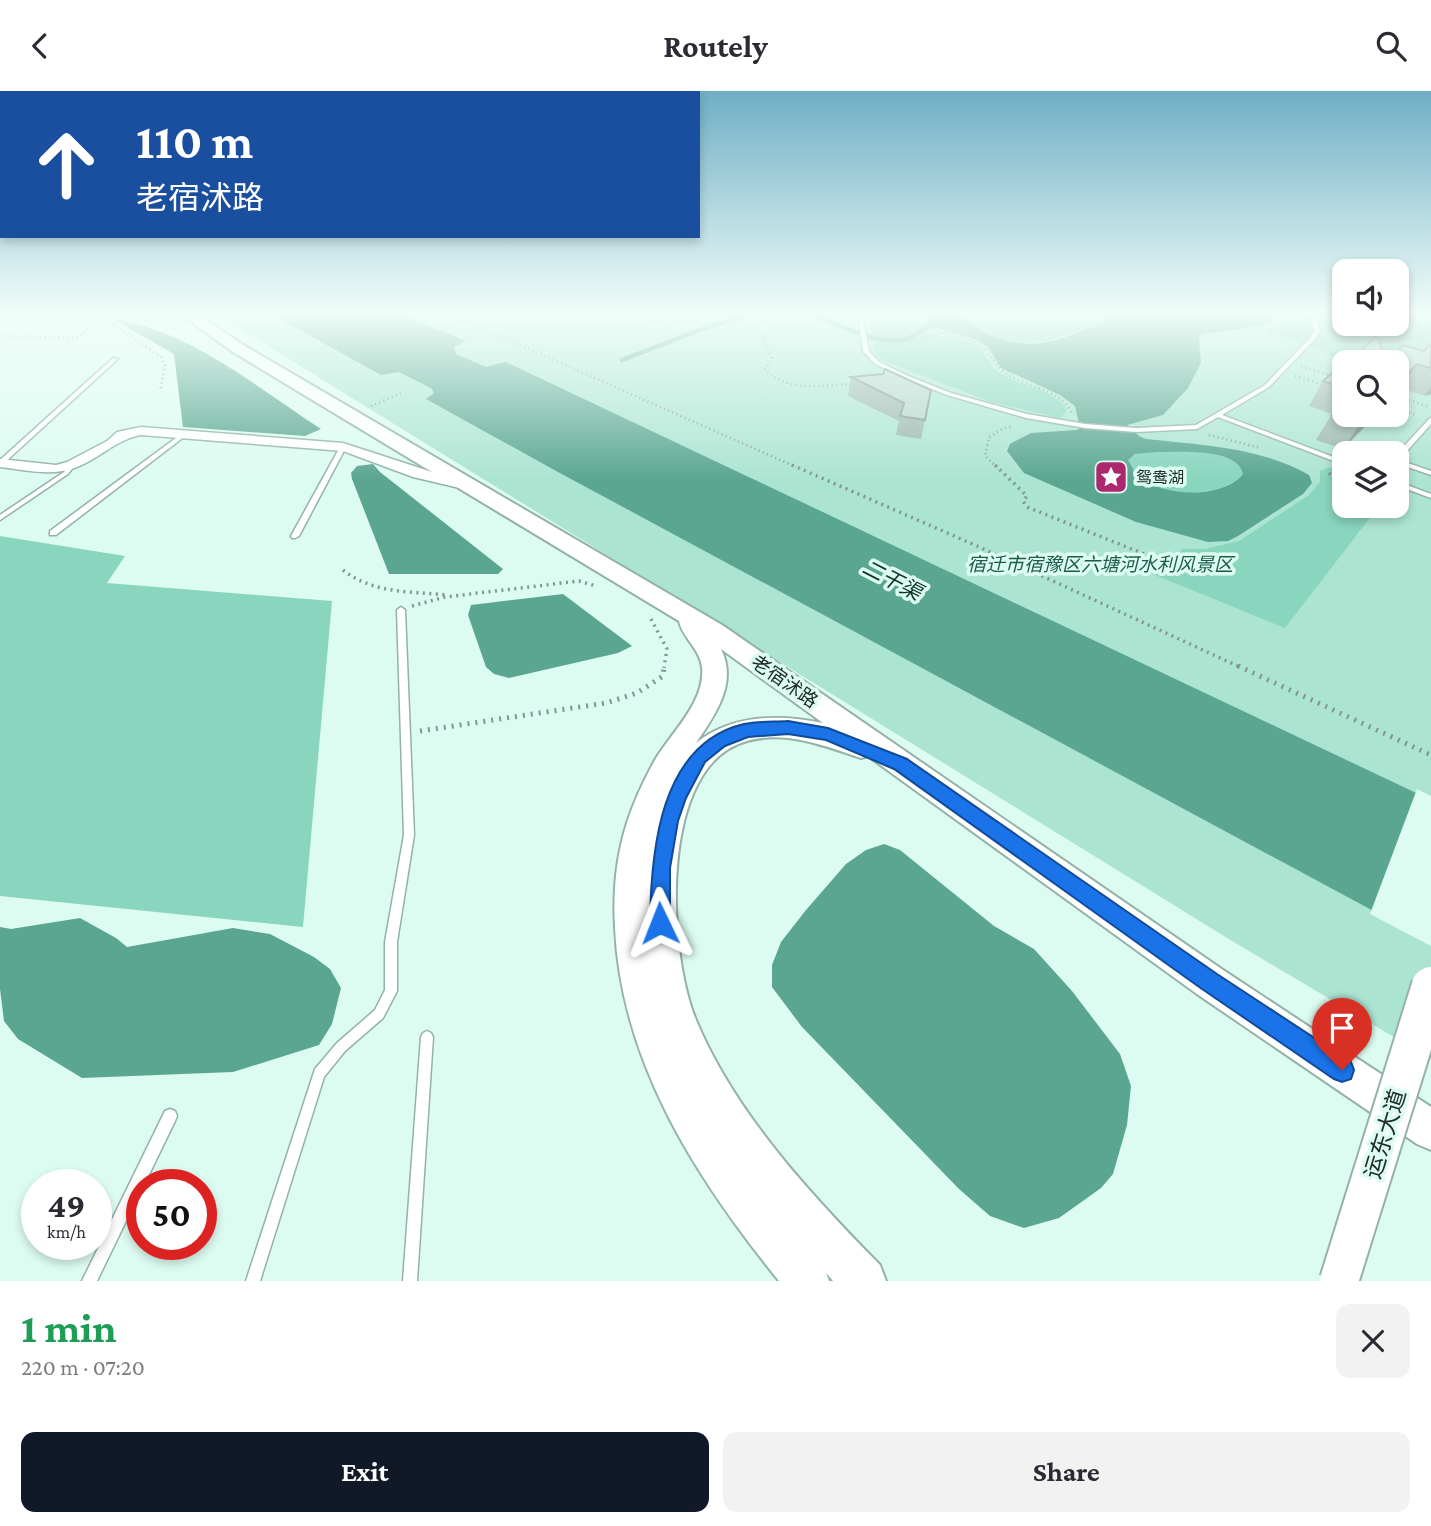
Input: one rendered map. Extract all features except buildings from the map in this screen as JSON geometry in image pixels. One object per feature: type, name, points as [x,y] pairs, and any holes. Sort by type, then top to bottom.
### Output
[{"type":"main road","name":"老宿沭路","points":[[274,370],[472,486],[665,614],[901,764],[1210,982],[1431,1129]]},
{"type":"main road","points":[[665,614],[708,648],[715,673],[704,705],[651,795],[642,819],[633,871],[631,903],[636,974],[652,1036],[687,1110],[730,1181],[807,1281]]},
{"type":"main road","points":[[863,1281],[830,1247],[758,1162],[712,1091],[680,1027],[664,965],[658,902],[659,879],[668,821],[678,797],[699,758],[733,735],[761,728],[798,728],[839,738],[901,764]]},
{"type":"main road","name":"运东大道","points":[[1339,1281],[1431,986]]},
{"type":"street","points":[[2,464],[56,469],[72,465],[111,444],[121,435],[141,431],[186,433],[343,447],[418,474],[472,486]]},
{"type":"lane","points":[[2,464],[104,370]]},
{"type":"lane","points":[[892,370],[988,407],[1085,426],[1136,431],[1197,428],[1267,386],[1281,371]]},
{"type":"lane","points":[[1217,415],[1332,458]]},
{"type":"lane","points":[[1409,445],[1431,420]]},
{"type":"lane","points":[[53,533],[186,433]]},
{"type":"lane","points":[[295,535],[343,447]]},
{"type":"lane","points":[[0,518],[66,473],[72,465]]},
{"type":"lane","points":[[1409,465],[1431,474]]},
{"type":"lane","points":[[1409,488],[1431,496]]},
{"type":"lane","points":[[253,1281],[319,1073],[341,1047],[379,1014],[391,991],[391,942],[409,835],[401,610]]},
{"type":"lane","points":[[410,1281],[427,1037]]},
{"type":"lane","points":[[89,1281],[170,1116]]},
{"type":"path","points":[[160,391],[164,370]]},
{"type":"path","points":[[572,370],[977,546],[1431,755]]},
{"type":"path","points":[[765,370],[769,376],[793,384],[855,384]]},
{"type":"path","points":[[1001,370],[1061,398],[1073,411],[1072,416],[1064,422]]},
{"type":"path","points":[[1312,370],[1332,376]]},
{"type":"path","points":[[1281,371],[1331,388]]},
{"type":"path","points":[[351,415],[404,392]]},
{"type":"path","points":[[1409,400],[1431,407]]},
{"type":"path","points":[[1409,413],[1431,420]]},
{"type":"path","points":[[1017,426],[1004,428],[989,437],[985,456],[1023,490],[1027,496],[1023,501],[1027,507],[1144,554]]},
{"type":"path","points":[[1188,430],[1263,448]]},
{"type":"path","points":[[1328,473],[1332,476]]},
{"type":"path","points":[[343,570],[354,581],[377,587],[454,596]]},
{"type":"path","points":[[401,610],[454,596],[579,581],[598,587]]},
{"type":"path","points":[[405,733],[606,703],[637,693],[663,676],[667,649],[665,614]]},
{"type":"green space","name":"宿迁市宿豫区六塘河水利风景区","points":[[306,370],[1332,370],[1332,427],[1409,427],[1409,370],[1431,370],[1431,1059],[1232,941]]},
{"type":"shaded area","points":[[907,370],[996,370],[1055,397],[1067,411],[1060,418],[991,402]]},
{"type":"shaded area","points":[[1416,370],[1431,370],[1431,375]]},
{"type":"shaded area","points":[[1158,452],[1219,455],[1238,465],[1243,473],[1234,481],[1208,491],[1179,492],[1164,489],[1139,476],[1128,460],[1135,454]]},
{"type":"shaded area","points":[[1332,467],[1332,518],[1370,518],[1285,628],[1155,575],[1183,549],[1205,549],[1239,541],[1309,495],[1320,482],[1320,471]]},
{"type":"shaded area","points":[[0,536],[125,556],[107,583],[332,601],[303,927],[0,896]]},
{"type":"water","points":[[176,370],[233,370],[321,429],[305,436],[183,427]]},
{"type":"water","name":"二干渠","points":[[371,370],[522,370],[1431,800],[1431,942],[426,399],[434,393],[431,388],[399,372],[381,375]]},
{"type":"water","points":[[1004,370],[1198,370],[1188,388],[1163,415],[1127,425],[1146,439],[1230,449],[1271,458],[1309,475],[1312,483],[1303,494],[1228,541],[1208,542],[1136,522],[1024,473],[1007,451],[1010,444],[1031,433],[1080,428],[1075,406],[1060,395]],"holes":[[[1193,452],[1231,459],[1239,465],[1243,474],[1222,488],[1194,493],[1179,492],[1164,489],[1141,478],[1128,460],[1135,454]]]},
{"type":"water","points":[[373,464],[503,569],[498,574],[389,574],[351,473],[357,466]]},
{"type":"water","points":[[563,594],[632,646],[618,653],[509,678],[494,674],[486,667],[468,615],[471,605]]},
{"type":"water","points":[[884,844],[900,850],[994,926],[1034,949],[1072,991],[1120,1054],[1131,1086],[1127,1125],[1113,1174],[1101,1188],[1059,1218],[1024,1228],[990,1216],[959,1189],[802,1027],[772,987],[772,965],[781,942],[806,910],[846,864],[866,850]]},
{"type":"water","points":[[80,918],[127,947],[233,928],[270,934],[314,957],[330,969],[341,988],[332,1024],[319,1045],[233,1072],[82,1078],[18,1039],[4,1021],[0,989],[0,927],[11,929]]},
{"type":"pier","points":[[1417,789],[1431,796],[1431,946],[1370,914]]},
{"type":"place","name":"鸳鸯湖","points":[[1111,477]]},
{"type":"route","points":[[660,923],[660,868],[668,821],[699,758],[719,742],[746,730],[788,727],[828,734],[901,764],[1210,982],[1342,1070]]}]
